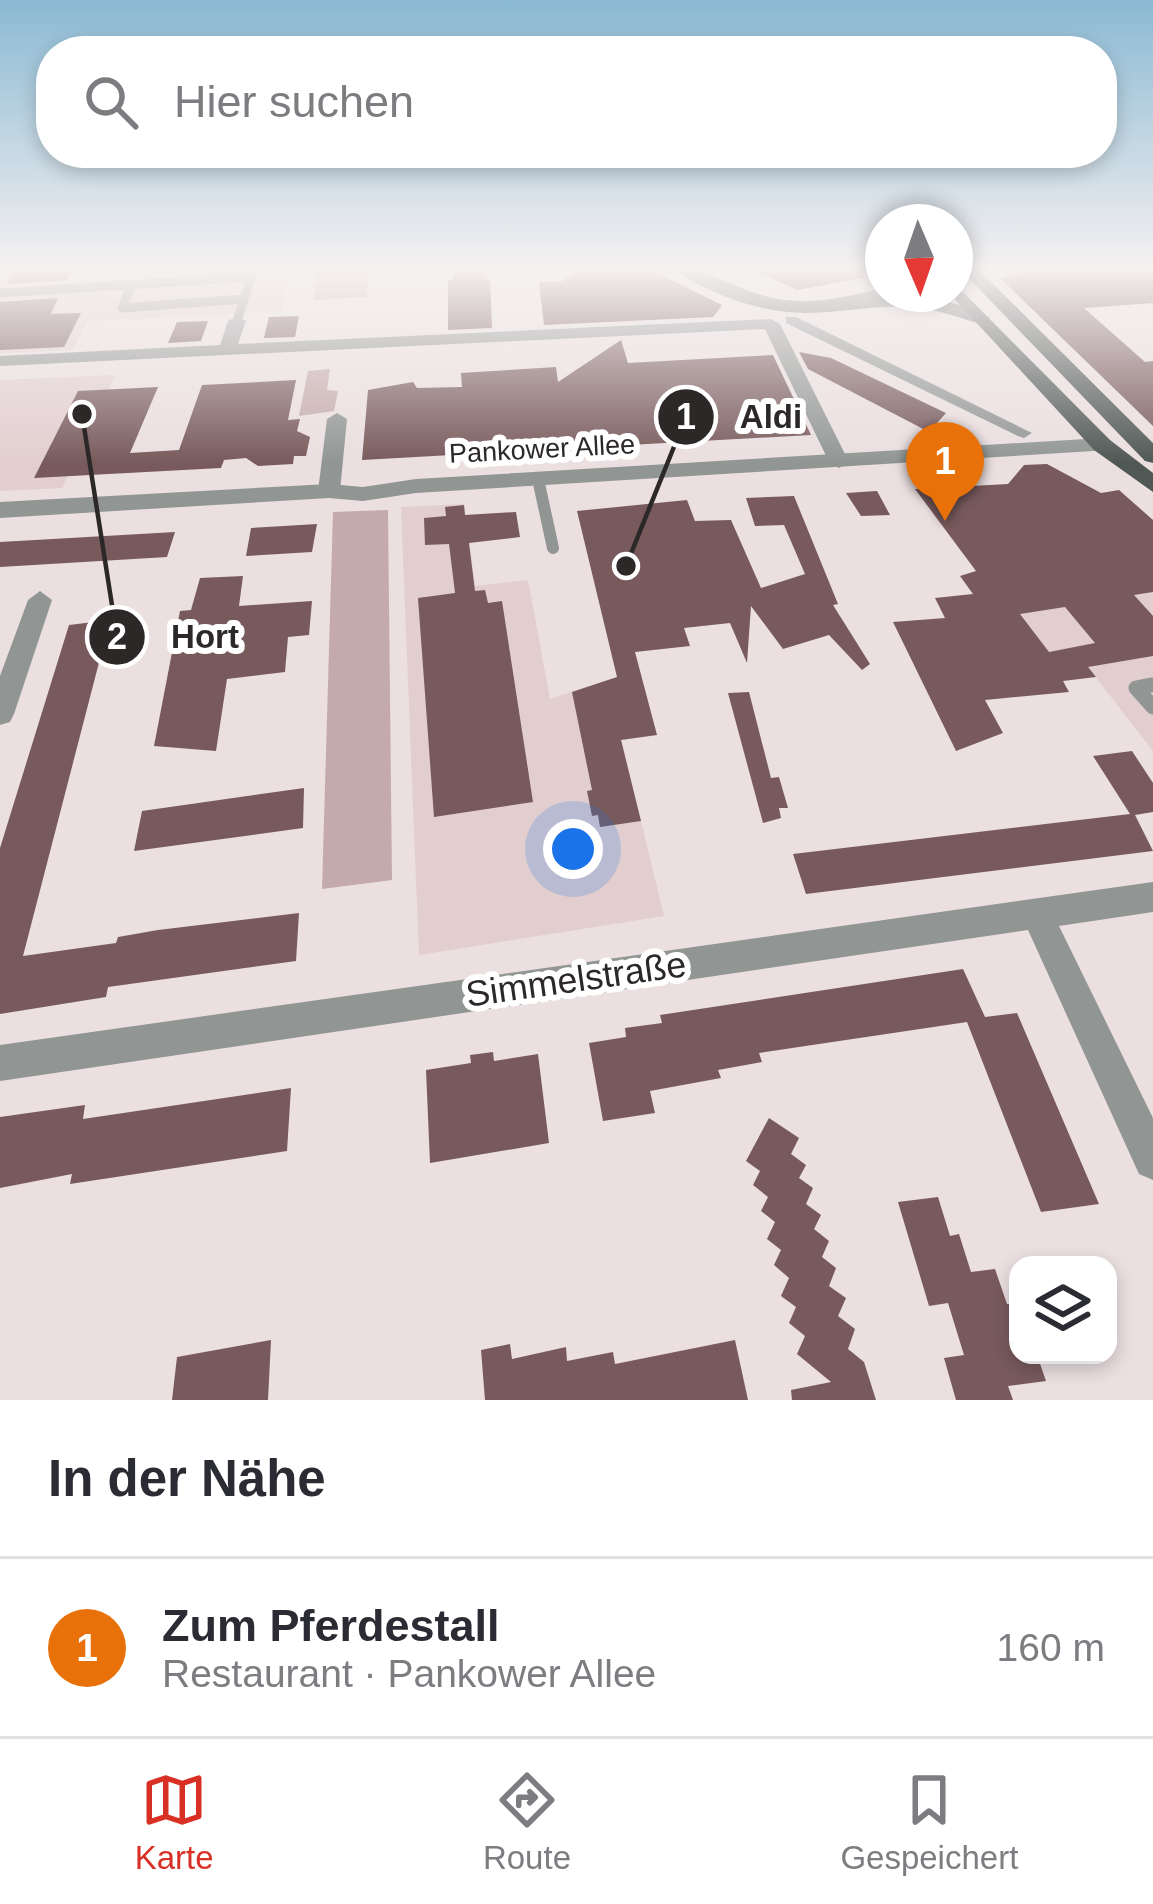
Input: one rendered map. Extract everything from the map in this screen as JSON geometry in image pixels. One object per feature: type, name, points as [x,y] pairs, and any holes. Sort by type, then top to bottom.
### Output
[{"type":"main road","points":[[995,332],[1102,445],[1153,485]]},
{"type":"main road","points":[[1026,332],[1144,448]]},
{"type":"main road","points":[[1102,445],[1144,448]]},
{"type":"street","points":[[227,352],[233,332]]},
{"type":"street","points":[[0,362],[537,332]]},
{"type":"street","points":[[785,332],[839,462]]},
{"type":"street","points":[[811,332],[1024,433]]},
{"type":"street","points":[[329,491],[337,418]]},
{"type":"street","name":"Pankower Allee","points":[[0,510],[329,491],[363,494],[416,486],[1102,445]]},
{"type":"street","points":[[0,714],[40,600]]},
{"type":"street","name":"Simmelstraße","points":[[0,1063],[1153,897]]},
{"type":"street","points":[[1036,912],[1153,1160]]},
{"type":"lane","points":[[538,479],[553,548]]},
{"type":"lane","points":[[1153,685],[1136,688],[1153,707]]},
{"type":"shaded area","points":[[0,332],[82,332],[72,350],[0,353]]},
{"type":"shaded area","points":[[330,369],[327,390],[338,391],[334,411],[299,416],[308,371]]},
{"type":"shaded area","points":[[115,375],[62,488],[0,491],[0,380]]},
{"type":"shaded area","points":[[464,504],[475,586],[528,580],[550,699],[607,680],[664,916],[419,955],[401,507]]},
{"type":"shaded area","points":[[388,510],[392,880],[322,889],[333,512]]},
{"type":"shaded area","points":[[1024,587],[1044,610],[1153,592],[1153,751],[1073,648],[1049,652],[1002,591]]},
{"type":"building","points":[[0,332],[71,332],[64,347],[0,350]]},
{"type":"building","points":[[173,332],[204,332],[201,341],[168,343]]},
{"type":"building","points":[[265,332],[296,332],[295,337],[264,338]]},
{"type":"building","points":[[1056,332],[1111,332],[1145,362],[1153,361],[1153,426]]},
{"type":"building","points":[[621,340],[628,363],[773,355],[811,435],[362,460],[368,390],[413,382],[417,388],[462,387],[461,373],[556,367],[558,382]]},
{"type":"building","points":[[799,352],[831,358],[946,413],[929,432],[808,369]]},
{"type":"building","points":[[296,380],[288,420],[300,419],[297,431],[310,437],[306,456],[294,456],[293,464],[258,466],[246,458],[224,460],[221,468],[34,478],[78,391],[158,387],[130,453],[179,450],[202,385]]},
{"type":"building","points":[[1047,464],[1101,493],[1119,490],[1153,520],[1153,592],[1134,595],[1153,616],[1153,656],[1088,667],[1096,677],[1063,681],[1069,692],[985,700],[1003,733],[956,751],[893,622],[945,618],[935,598],[973,594],[960,576],[976,571],[915,489],[1008,484],[1024,465]],"holes":[[[1065,607],[1095,643],[1049,652],[1020,614]]]},
{"type":"building","points":[[877,491],[890,515],[861,516],[846,493]]},
{"type":"building","points":[[794,496],[838,604],[833,605],[870,664],[862,670],[829,635],[783,649],[751,606],[747,663],[730,623],[684,628],[690,646],[635,652],[657,735],[621,740],[641,821],[600,827],[598,815],[592,816],[587,791],[592,790],[572,692],[617,677],[577,511],[687,500],[695,521],[731,520],[761,588],[805,574],[784,525],[755,526],[746,498]]},
{"type":"building","points":[[464,505],[465,515],[516,512],[520,537],[469,543],[475,591],[485,590],[488,603],[502,601],[533,802],[434,817],[418,598],[455,593],[449,544],[425,545],[424,518],[446,516],[445,507]]},
{"type":"building","points":[[317,524],[312,552],[246,556],[251,528]]},
{"type":"building","points":[[175,532],[167,557],[0,567],[0,542]]},
{"type":"building","points":[[243,576],[239,606],[312,601],[309,635],[288,637],[285,672],[227,679],[216,751],[154,746],[180,611],[191,610],[200,578]]},
{"type":"building","points":[[110,620],[23,956],[116,943],[118,937],[158,930],[299,913],[296,961],[108,987],[106,997],[0,1014],[0,848],[69,625]]},
{"type":"building","points":[[749,692],[771,778],[779,777],[788,808],[779,808],[781,818],[763,823],[728,693]]},
{"type":"building","points":[[1132,751],[1153,783],[1153,812],[1135,815],[1153,851],[806,894],[793,854],[1130,814],[1093,756]]},
{"type":"building","points":[[304,788],[303,828],[134,851],[142,811]]},
{"type":"building","points":[[963,969],[985,1017],[1017,1013],[1099,1204],[1041,1212],[967,1022],[759,1053],[762,1062],[718,1070],[721,1078],[650,1091],[655,1113],[603,1121],[589,1043],[626,1037],[625,1028],[662,1023],[660,1015]]},
{"type":"building","points":[[493,1052],[494,1061],[538,1054],[549,1143],[430,1163],[426,1070],[471,1063],[470,1055]]},
{"type":"building","points":[[291,1088],[287,1151],[70,1184],[72,1174],[0,1188],[0,1117],[85,1105],[83,1119]]},
{"type":"building","points":[[769,1118],[799,1138],[791,1154],[806,1165],[799,1178],[813,1188],[806,1204],[821,1215],[814,1229],[829,1241],[822,1257],[836,1268],[829,1286],[846,1298],[838,1316],[855,1329],[848,1349],[864,1362],[876,1400],[792,1400],[791,1390],[831,1382],[797,1354],[805,1336],[789,1323],[796,1307],[781,1296],[789,1278],[774,1265],[781,1250],[767,1239],[775,1222],[761,1211],[768,1197],[753,1185],[760,1171],[746,1161]]},
{"type":"building","points":[[938,1197],[950,1236],[959,1234],[971,1272],[995,1269],[1009,1304],[1009,1364],[1040,1364],[1046,1381],[1008,1386],[1013,1400],[956,1400],[944,1358],[964,1355],[948,1303],[929,1306],[898,1202]]},
{"type":"building","points":[[271,1340],[268,1400],[172,1400],[177,1357]]},
{"type":"building","points":[[735,1340],[748,1400],[485,1400],[481,1350],[510,1344],[512,1359],[566,1347],[567,1361],[613,1352],[615,1364]]},
{"type":"place","name":"Hort","points":[[82,414]]},
{"type":"place","name":"Zum Pferdestall","points":[[945,521]]},
{"type":"place","name":"Aldi","points":[[626,566]]}]
